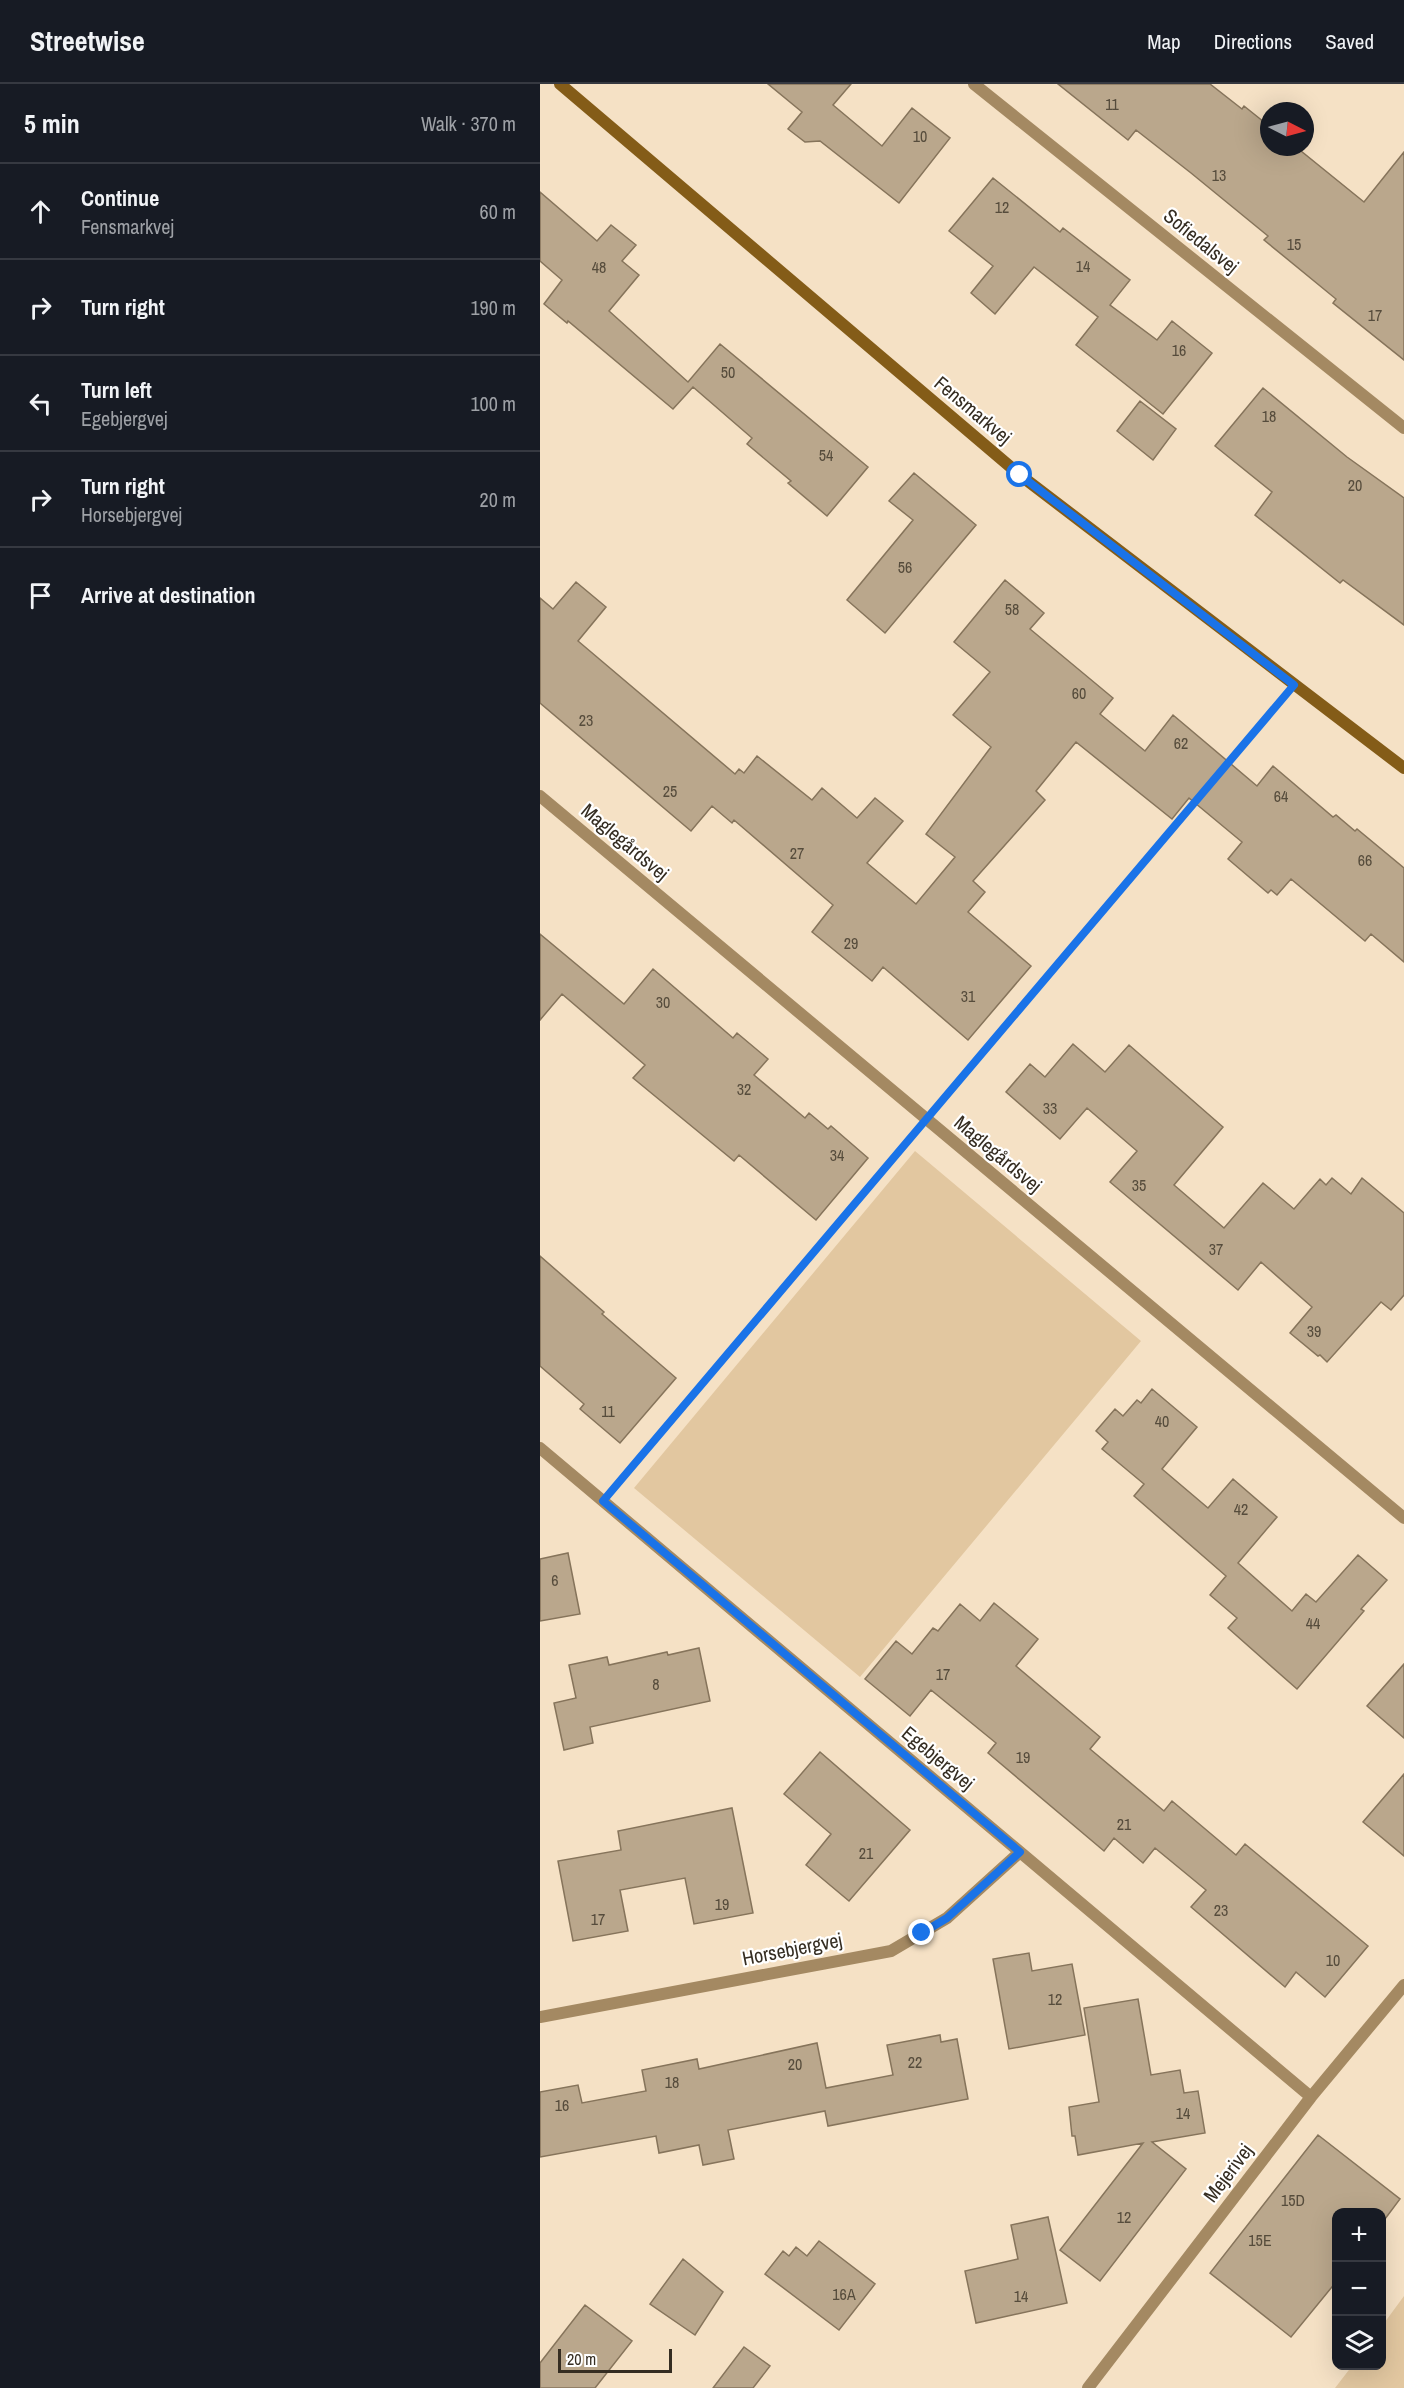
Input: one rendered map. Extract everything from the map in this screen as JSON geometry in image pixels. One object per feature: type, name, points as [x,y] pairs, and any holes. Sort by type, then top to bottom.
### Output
[{"type":"street","name":"Fensmarkvej","points":[[560,84],[1020,475],[1404,768]]},
{"type":"street","name":"Sofiedalsvej","points":[[974,84],[1404,428]]},
{"type":"street","name":"Maglegårdsvej","points":[[540,796],[1404,1518]]},
{"type":"street","name":"Egebjergvej","points":[[540,1448],[1311,2097]]},
{"type":"street","name":"Horsebjergvej","points":[[540,2017],[891,1951],[947,1918],[1020,1852]]},
{"type":"street","name":"Mejerivej","points":[[1088,2388],[1311,2097],[1404,1984]]},
{"type":"path","points":[[603,1501],[1294,685]]},
{"type":"shaded area","points":[[915,1151],[1141,1341],[860,1677],[634,1488]]},
{"type":"shaded area","points":[[1404,2296],[1404,2388],[1335,2388],[1349,2370],[1386,2370],[1386,2321]]},
{"type":"building","points":[[768,84],[851,84],[833,105],[882,146],[912,108],[950,138],[899,203],[820,141],[805,142],[788,129],[802,112]]},
{"type":"building","points":[[1058,84],[1210,84],[1242,109],[1244,106],[1260,119],[1260,156],[1307,156],[1364,202],[1404,152],[1404,360],[1333,303],[1336,299],[1264,240],[1268,236],[1191,173],[1136,130],[1128,140]]},
{"type":"building","points":[[993,178],[1060,232],[1063,228],[1130,280],[1110,305],[1157,340],[1172,321],[1212,353],[1163,414],[1076,345],[1098,317],[1034,267],[995,314],[971,293],[993,266],[949,231]]},
{"type":"building","points":[[540,192],[597,241],[611,225],[636,245],[622,261],[639,275],[609,311],[688,382],[720,344],[868,467],[827,516],[788,483],[791,481],[747,444],[752,438],[693,387],[673,409],[568,321],[567,323],[544,304],[562,280],[540,261]]},
{"type":"building","points":[[1263,388],[1347,457],[1404,498],[1404,625],[1343,580],[1340,583],[1255,515],[1272,492],[1215,446]]},
{"type":"building","points":[[1140,401],[1176,429],[1153,460],[1117,431]]},
{"type":"building","points":[[914,473],[976,525],[885,633],[847,600],[913,520],[889,501]]},
{"type":"building","points":[[1005,580],[1044,613],[1030,629],[1113,698],[1100,714],[1145,751],[1173,715],[1257,786],[1273,766],[1333,817],[1336,815],[1355,831],[1357,829],[1404,868],[1404,962],[1371,934],[1365,941],[1291,879],[1277,895],[1271,890],[1268,893],[1228,859],[1242,842],[1189,798],[1172,819],[1076,742],[1036,791],[1045,800],[973,881],[985,892],[968,912],[1031,966],[968,1040],[883,967],[872,981],[812,932],[833,905],[734,820],[732,823],[712,806],[691,831],[540,703],[540,598],[553,609],[576,582],[606,607],[578,641],[735,774],[739,769],[744,773],[757,756],[812,800],[822,788],[857,818],[875,798],[903,821],[867,863],[916,904],[955,857],[926,834],[991,747],[953,715],[990,672],[954,642]]},
{"type":"building","points":[[540,934],[624,1004],[653,969],[733,1038],[737,1033],[768,1059],[754,1075],[805,1118],[809,1113],[828,1129],[831,1126],[868,1158],[816,1220],[739,1155],[734,1161],[633,1078],[645,1065],[562,994],[540,1020]]},
{"type":"building","points":[[1073,1044],[1105,1072],[1129,1045],[1223,1127],[1174,1185],[1224,1228],[1263,1183],[1294,1209],[1320,1179],[1326,1185],[1332,1178],[1351,1194],[1362,1178],[1404,1213],[1404,1295],[1391,1310],[1381,1302],[1327,1362],[1320,1355],[1318,1356],[1290,1333],[1312,1307],[1261,1262],[1238,1290],[1110,1182],[1137,1151],[1087,1108],[1060,1139],[1006,1092],[1030,1064],[1045,1077]]},
{"type":"building","points":[[540,1256],[676,1378],[620,1443],[580,1409],[584,1404],[540,1366]]},
{"type":"building","points":[[1152,1389],[1197,1427],[1162,1469],[1208,1508],[1233,1479],[1277,1517],[1238,1563],[1292,1611],[1306,1594],[1316,1602],[1358,1555],[1387,1580],[1361,1609],[1364,1611],[1297,1689],[1228,1628],[1237,1618],[1210,1595],[1226,1576],[1134,1496],[1144,1484],[1102,1449],[1108,1442],[1096,1431],[1115,1409],[1123,1416],[1137,1400],[1141,1403]]},
{"type":"building","points":[[568,1553],[580,1614],[540,1621],[540,1559]]},
{"type":"building","points":[[994,1603],[1038,1639],[1016,1666],[1100,1737],[1090,1749],[1164,1811],[1172,1801],[1236,1855],[1245,1844],[1368,1946],[1325,1997],[1296,1972],[1285,1987],[1191,1907],[1206,1890],[1155,1848],[1143,1863],[1114,1838],[1104,1851],[988,1753],[996,1743],[931,1690],[910,1716],[865,1679],[896,1641],[912,1654],[933,1628],[938,1631],[960,1604],[980,1621]]},
{"type":"building","points":[[699,1648],[710,1701],[590,1727],[593,1743],[564,1750],[554,1703],[576,1698],[569,1665],[607,1657],[609,1665],[667,1652],[668,1655]]},
{"type":"building","points":[[1404,1664],[1404,1738],[1367,1706]]},
{"type":"building","points":[[820,1752],[910,1830],[849,1901],[806,1865],[831,1834],[784,1794]]},
{"type":"building","points":[[1404,1774],[1404,1856],[1363,1822]]},
{"type":"building","points":[[732,1808],[753,1913],[694,1924],[685,1878],[620,1890],[628,1931],[573,1941],[558,1861],[621,1850],[618,1831]]},
{"type":"building","points":[[1029,1953],[1032,1971],[1072,1964],[1085,2035],[1009,2049],[993,1959]]},
{"type":"building","points":[[1138,1999],[1151,2075],[1180,2070],[1184,2093],[1198,2091],[1205,2133],[1152,2142],[1186,2169],[1100,2281],[1060,2250],[1143,2143],[1078,2155],[1075,2136],[1072,2136],[1069,2107],[1099,2102],[1084,2008]]},
{"type":"building","points":[[940,2035],[941,2042],[957,2039],[968,2099],[828,2126],[825,2111],[728,2130],[734,2159],[703,2165],[699,2145],[659,2153],[656,2136],[540,2157],[540,2092],[578,2085],[582,2103],[646,2091],[642,2070],[697,2059],[699,2069],[817,2043],[826,2088],[893,2075],[887,2045]]},
{"type":"building","points":[[1318,2135],[1400,2199],[1386,2218],[1386,2208],[1332,2208],[1332,2287],[1291,2337],[1210,2273]]},
{"type":"building","points":[[1048,2217],[1067,2303],[976,2323],[965,2271],[1018,2259],[1011,2225]]},
{"type":"building","points":[[819,2241],[875,2284],[839,2330],[765,2274],[783,2251],[789,2256],[796,2247],[807,2256]]},
{"type":"building","points":[[683,2259],[723,2292],[695,2335],[650,2304]]},
{"type":"building","points":[[585,2305],[632,2341],[595,2388],[540,2388],[540,2363]]},
{"type":"building","points":[[744,2347],[770,2366],[753,2388],[713,2388]]},
{"type":"route","points":[[922,1933],[947,1918],[1020,1852],[603,1501],[1294,685],[1020,475]]}]
